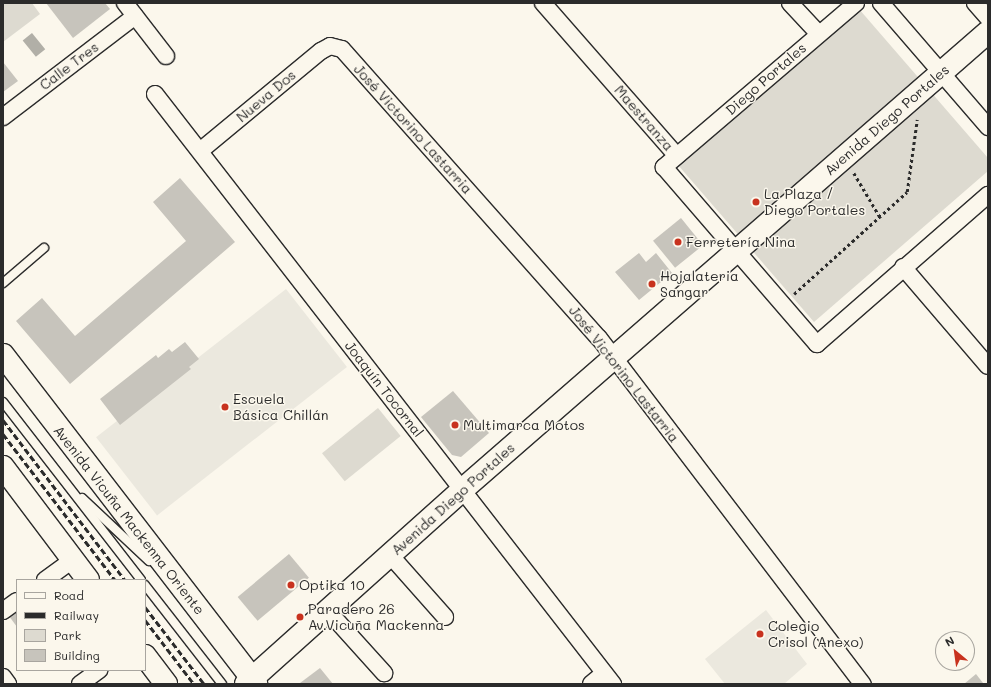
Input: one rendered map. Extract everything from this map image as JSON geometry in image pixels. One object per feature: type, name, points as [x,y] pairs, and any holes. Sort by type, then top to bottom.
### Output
[{"type":"main road","name":"Avenida Diego Portales","points":[[251,682],[462,490],[988,32]]},
{"type":"main road","name":"Avenida Vicuña Mackenna Oriente","points":[[3,355],[190,598],[251,682]]},
{"type":"main road","points":[[3,467],[87,579]]},
{"type":"main road","points":[[146,657],[166,684]]},
{"type":"street","points":[[125,3],[166,56]]},
{"type":"street","name":"Maestranza","points":[[543,3],[677,156],[664,167],[738,250]]},
{"type":"street","points":[[790,3],[819,34]]},
{"type":"street","name":"Diego Portales","points":[[677,156],[856,3]]},
{"type":"street","points":[[881,3],[988,127]]},
{"type":"street","points":[[975,3],[988,18]]},
{"type":"street","name":"Calle Tres","points":[[3,117],[135,16]]},
{"type":"street","name":"Nueva Dos","points":[[200,151],[321,51],[334,46]]},
{"type":"street","name":"José Victorino Lastarria","points":[[334,46],[345,53],[614,358],[863,684]]},
{"type":"street","name":"Joaquín Tocornal","points":[[155,94],[609,678]]},
{"type":"street","points":[[738,250],[817,344],[903,267],[988,195]]},
{"type":"street","points":[[903,267],[988,366]]},
{"type":"street","points":[[390,555],[445,617]]},
{"type":"street","points":[[46,579],[73,560]]},
{"type":"street","points":[[3,611],[16,602]]},
{"type":"street","points":[[328,611],[384,673]]},
{"type":"street","points":[[80,684],[98,671]]},
{"type":"street","points":[[3,677],[8,684]]},
{"type":"street","points":[[591,684],[609,678]]},
{"type":"lane","points":[[3,283],[44,248]]},
{"type":"lane","points":[[3,402],[140,579]]},
{"type":"lane","points":[[64,481],[190,598]]},
{"type":"lane","points":[[146,586],[222,684]]},
{"type":"path","points":[[784,304],[908,192],[917,120]]},
{"type":"path","points":[[854,173],[880,217]]},
{"type":"shaded area","points":[[32,33],[45,49],[36,57],[23,41]]},
{"type":"shaded area","name":"Escuela Básica Chillán","points":[[286,289],[347,367],[157,515],[96,437]]},
{"type":"shaded area","name":"Colegio Crisol (Anexo)","points":[[766,610],[807,664],[784,684],[725,684],[705,659]]},
{"type":"green space","points":[[3,3],[32,3],[40,14],[3,42]]},
{"type":"green space","points":[[859,9],[988,158],[988,171],[814,322],[678,165]]},
{"type":"green space","points":[[378,408],[401,436],[345,481],[322,453]]},
{"type":"building","points":[[46,3],[105,3],[110,9],[73,38]]},
{"type":"building","points":[[3,62],[18,81],[3,92]]},
{"type":"building","points":[[180,178],[235,242],[70,384],[16,321],[42,298],[75,336],[186,241],[153,202]]},
{"type":"building","name":"Ferretería Nina","points":[[681,218],[703,245],[675,268],[653,241]]},
{"type":"building","points":[[639,253],[646,262],[656,253],[672,273],[639,300],[615,272]]},
{"type":"building","points":[[185,342],[199,359],[189,367],[191,369],[120,425],[100,399],[156,355],[158,358],[169,349],[172,352]]},
{"type":"building","name":"Multimarca Motos","points":[[453,391],[489,433],[461,457],[452,455],[421,417]]},
{"type":"building","points":[[289,554],[309,578],[258,621],[238,597]]},
{"type":"building","points":[[16,611],[16,626],[9,616]]},
{"type":"building","points":[[320,668],[333,684],[300,683]]},
{"type":"building","points":[[976,674],[983,683],[964,684]]},
{"type":"railway","points":[[3,420],[124,579]]},
{"type":"railway","points":[[3,434],[114,579]]},
{"type":"railway","points":[[146,608],[204,684]]},
{"type":"railway","points":[[146,621],[194,684]]},
{"type":"place","name":"La Plaza / Diego Portales","points":[[756,202]]},
{"type":"place","name":"Ferretería Nina","points":[[678,242]]},
{"type":"place","name":"Hojalateria Sangar","points":[[652,284]]},
{"type":"place","name":"Escuela Básica Chillán","points":[[225,407]]},
{"type":"place","name":"Multimarca Motos","points":[[455,425]]},
{"type":"place","name":"Optika 10","points":[[291,585]]},
{"type":"place","name":"Paradero 26 Av.Vicuña Mackenna","points":[[300,617]]},
{"type":"place","name":"Colegio Crisol (Anexo)","points":[[760,634]]}]
